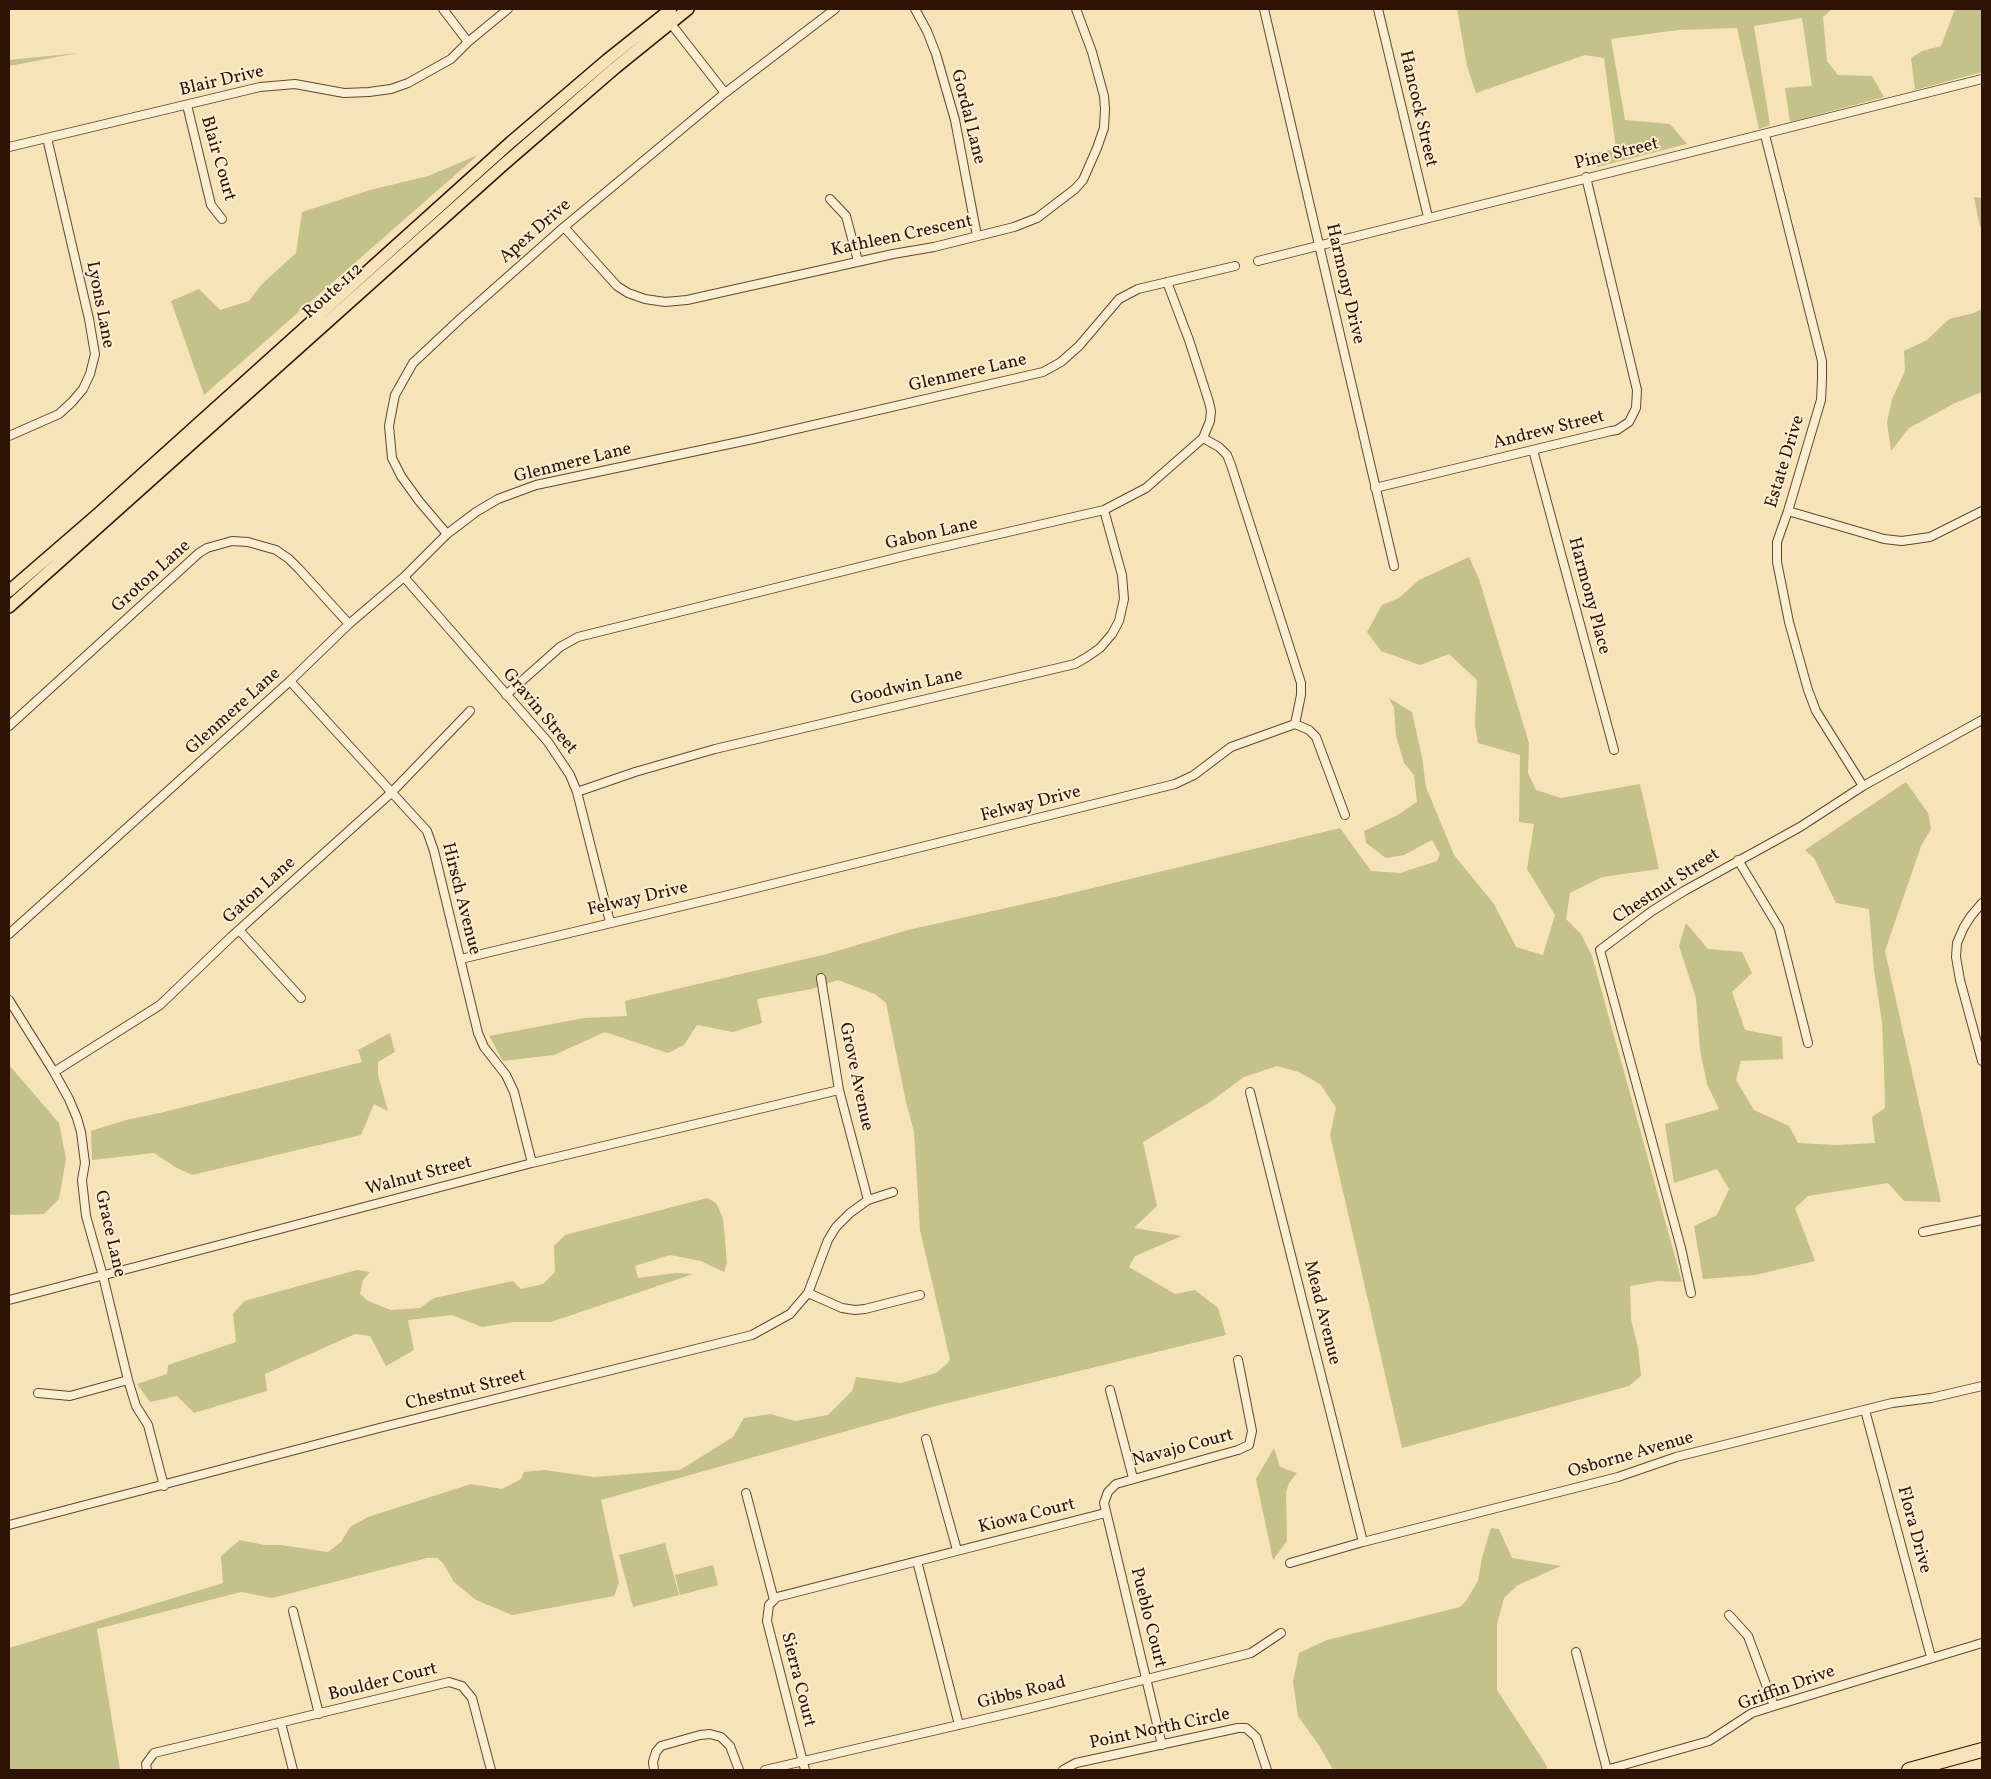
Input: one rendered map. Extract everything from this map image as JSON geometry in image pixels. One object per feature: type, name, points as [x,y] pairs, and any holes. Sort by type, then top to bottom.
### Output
[{"type":"highway","points":[[1909,1770],[1982,1750]]},
{"type":"main road","name":"Route 112","points":[[9,591],[98,514],[511,142],[607,60],[669,16],[688,9]]},
{"type":"main road","name":"Route 112","points":[[9,607],[503,164],[615,68],[669,16]]},
{"type":"street","points":[[443,9],[468,42]]},
{"type":"street","name":"Blair Drive","points":[[9,147],[271,85],[295,84],[344,93],[391,89],[428,73],[451,59],[468,42],[508,9]]},
{"type":"street","name":"Apex Drive","points":[[447,534],[419,501],[401,476],[392,458],[389,426],[395,394],[414,363],[431,345],[564,227],[725,93],[836,9]]},
{"type":"street","name":"Gordal Lane","points":[[915,9],[927,31],[936,54],[955,120],[977,236]]},
{"type":"street","name":"Kathleen Crescent","points":[[564,227],[617,286],[628,293],[645,299],[665,302],[687,300],[742,289],[858,261],[934,247],[1014,227],[1037,218],[1075,189],[1083,180],[1090,167],[1104,128],[1105,109],[1097,70],[1076,9]]},
{"type":"street","name":"Harmony Drive","points":[[1264,9],[1394,566]]},
{"type":"street","name":"Hancock Street","points":[[1378,9],[1428,217]]},
{"type":"street","points":[[669,16],[725,93]]},
{"type":"street","name":"Pine Street","points":[[1258,261],[1982,79]]},
{"type":"street","name":"Blair Court","points":[[187,105],[211,206],[222,219]]},
{"type":"street","name":"Estate Drive","points":[[1765,135],[1822,361],[1821,400],[1777,542],[1777,562],[1789,622],[1808,690],[1816,711],[1863,786]]},
{"type":"street","name":"Lyons Lane","points":[[9,436],[59,414],[72,402],[86,381],[95,354],[89,319],[47,138]]},
{"type":"street","name":"Andrew Street","points":[[1375,488],[1617,430],[1629,422],[1636,408],[1637,390],[1586,178]]},
{"type":"street","points":[[830,200],[846,216],[858,261]]},
{"type":"street","name":"Glenmere Lane","points":[[9,934],[290,682],[349,624],[404,577],[447,534],[476,512],[498,499],[536,486],[753,440],[1043,372],[1061,362],[1079,346],[1119,299],[1138,289],[1235,266]]},
{"type":"street","points":[[1167,282],[1189,340],[1211,412],[1210,421],[1203,438],[1227,455],[1301,683],[1301,695],[1295,724],[1309,730],[1316,737],[1345,816]]},
{"type":"street","name":"Gabon Lane","points":[[506,695],[560,647],[578,637],[912,554],[1104,510],[1146,488],[1203,438]]},
{"type":"street","name":"Harmony Place","points":[[1533,450],[1614,750]]},
{"type":"street","name":"Goodwin Lane","points":[[577,792],[635,772],[715,749],[1075,664],[1100,648],[1112,634],[1119,621],[1124,600],[1122,575],[1104,510]]},
{"type":"street","points":[[1788,511],[1884,539],[1902,541],[1930,537],[1982,511]]},
{"type":"street","name":"Groton Lane","points":[[9,726],[199,553],[207,548],[232,541],[248,542],[276,550],[290,559],[349,624]]},
{"type":"street","name":"Gravin Street","points":[[404,577],[548,742],[570,775],[577,792],[610,922]]},
{"type":"street","name":"Hirsch Avenue","points":[[290,682],[390,793],[419,820],[427,831],[434,851],[478,1033],[484,1047],[506,1075],[514,1092],[532,1163]]},
{"type":"street","name":"Gaton Lane","points":[[54,1072],[160,1004],[390,793],[470,711]]},
{"type":"street","name":"Chestnut Street","points":[[1691,1293],[1681,1248],[1600,950],[1652,910],[1738,860],[1800,827],[1863,786],[1982,720]]},
{"type":"street","name":"Felway Drive","points":[[461,959],[1175,784],[1194,775],[1231,747],[1295,724]]},
{"type":"street","points":[[1738,860],[1779,928],[1808,1042]]},
{"type":"street","points":[[1982,903],[1964,927],[1958,943],[1956,957],[1961,984],[1982,1061]]},
{"type":"street","points":[[239,930],[301,998]]},
{"type":"street","name":"Grove Avenue","points":[[821,978],[839,1090],[868,1200]]},
{"type":"street","name":"Grace Lane","points":[[9,1000],[69,1099],[81,1132],[85,1163],[82,1188],[86,1216],[103,1276],[128,1380],[136,1406],[148,1425],[164,1486]]},
{"type":"street","name":"Walnut Street","points":[[9,1300],[532,1163],[839,1090]]},
{"type":"street","name":"Mead Avenue","points":[[1250,1092],[1363,1542]]},
{"type":"street","name":"Chestnut Street","points":[[9,1525],[393,1425],[752,1335],[790,1314],[808,1293],[828,1240],[850,1213],[868,1200],[893,1192]]},
{"type":"street","points":[[1923,1232],[1982,1220]]},
{"type":"street","points":[[808,1293],[842,1308],[855,1310],[920,1295]]},
{"type":"street","name":"Navajo Court","points":[[1105,1498],[1116,1484],[1238,1450],[1249,1445],[1252,1432],[1238,1360]]},
{"type":"street","points":[[38,1393],[70,1396],[128,1380]]},
{"type":"street","name":"Osborne Avenue","points":[[1290,1563],[1363,1542],[1618,1478],[1676,1457],[1865,1410],[1910,1400],[1948,1395],[1982,1386]]},
{"type":"street","points":[[1110,1390],[1133,1478]]},
{"type":"street","name":"Flora Drive","points":[[1865,1410],[1931,1657]]},
{"type":"street","points":[[771,1603],[777,1597],[957,1550],[926,1439]]},
{"type":"street","name":"Sierra Court","points":[[746,1492],[771,1603],[767,1622],[805,1770]]},
{"type":"street","name":"Pueblo Court","points":[[1105,1498],[1105,1513],[1162,1746]]},
{"type":"street","name":"Kiowa Court","points":[[957,1550],[1105,1513]]},
{"type":"street","points":[[917,1561],[959,1725]]},
{"type":"street","points":[[293,1611],[319,1714]]},
{"type":"street","points":[[1729,1615],[1748,1636],[1774,1706]]},
{"type":"street","name":"Gibbs Road","points":[[766,1770],[959,1725],[1250,1653],[1281,1633]]},
{"type":"street","name":"Griffin Drive","points":[[1606,1770],[1709,1741],[1752,1713],[1982,1643]]},
{"type":"street","points":[[1576,1652],[1606,1770]]},
{"type":"street","name":"Boulder Court","points":[[147,1770],[146,1764],[154,1753],[443,1683],[458,1684],[466,1689],[472,1698],[492,1770]]},
{"type":"street","points":[[281,1723],[293,1770]]},
{"type":"street","name":"Point North Circle","points":[[1063,1770],[1076,1763],[1162,1746],[1238,1728],[1246,1728],[1256,1737],[1266,1770]]},
{"type":"street","points":[[654,1770],[653,1762],[656,1752],[661,1746],[710,1734],[721,1737],[730,1746],[739,1770]]},
{"type":"shaded area","points":[[1457,9],[1832,9],[1823,17],[1827,61],[1838,75],[1872,76],[1884,97],[1790,122],[1785,88],[1812,86],[1802,18],[1754,26],[1770,125],[1759,129],[1737,28],[1678,30],[1611,39],[1625,120],[1670,124],[1687,144],[1597,167],[1591,154],[1616,149],[1604,58],[1585,55],[1476,93],[1467,66]]},
{"type":"shaded area","points":[[1955,9],[1982,9],[1982,72],[1915,90],[1911,58],[1922,51],[1941,46]]},
{"type":"shaded area","points":[[78,53],[9,66],[9,60]]},
{"type":"shaded area","points":[[478,155],[204,395],[171,301],[199,289],[220,310],[249,301],[262,284],[296,253],[302,212],[370,190],[428,176]]},
{"type":"shaded area","points":[[1974,197],[1982,198],[1982,227],[1980,227]]},
{"type":"shaded area","points":[[1982,309],[1982,392],[1955,403],[1909,428],[1891,451],[1887,422],[1892,399],[1905,371],[1904,351],[1927,340],[1949,319],[1974,313]]},
{"type":"shaded area","points":[[1469,557],[1479,579],[1529,743],[1528,773],[1536,790],[1561,798],[1640,784],[1659,869],[1602,877],[1570,893],[1566,919],[1581,934],[1592,956],[1682,1282],[1658,1281],[1630,1286],[1631,1319],[1638,1348],[1641,1376],[1629,1386],[1402,1448],[1330,1135],[1336,1108],[1321,1085],[1299,1072],[1277,1066],[1244,1077],[1210,1102],[1143,1142],[1157,1206],[1134,1228],[1182,1236],[1135,1256],[1129,1267],[1175,1294],[1195,1290],[1218,1308],[1226,1335],[932,1407],[601,1500],[619,1583],[614,1596],[512,1615],[476,1600],[454,1582],[443,1563],[437,1558],[427,1558],[272,1598],[241,1592],[97,1629],[120,1770],[9,1770],[9,1648],[223,1583],[221,1556],[240,1540],[264,1545],[281,1545],[328,1552],[341,1542],[350,1527],[368,1517],[471,1484],[502,1489],[521,1479],[524,1472],[544,1470],[594,1477],[680,1470],[733,1437],[744,1418],[770,1414],[795,1421],[828,1415],[852,1391],[856,1377],[901,1383],[936,1373],[948,1363],[950,1359],[920,1230],[914,1132],[886,1003],[875,994],[838,980],[811,989],[757,999],[762,1023],[733,1032],[697,1025],[684,1045],[668,1053],[605,1032],[554,1055],[503,1061],[489,1036],[584,1018],[627,1016],[625,1001],[827,954],[908,930],[1064,895],[1340,828],[1371,871],[1400,873],[1437,861],[1440,854],[1432,840],[1404,855],[1386,858],[1366,843],[1364,831],[1396,816],[1417,802],[1414,775],[1404,763],[1396,736],[1394,708],[1389,698],[1412,712],[1422,757],[1426,787],[1454,855],[1494,904],[1516,947],[1543,955],[1555,915],[1527,869],[1534,824],[1519,822],[1520,755],[1478,743],[1475,725],[1477,680],[1449,654],[1420,665],[1381,651],[1367,632],[1382,605],[1399,598],[1419,580]]},
{"type":"shaded area","points":[[1906,782],[1928,813],[1931,829],[1921,846],[1885,951],[1941,1202],[1904,1201],[1888,1183],[1808,1196],[1795,1208],[1815,1261],[1755,1275],[1703,1279],[1694,1226],[1717,1215],[1729,1189],[1717,1169],[1674,1183],[1665,1124],[1719,1109],[1707,1084],[1700,1050],[1696,998],[1679,946],[1686,923],[1708,949],[1742,952],[1752,973],[1732,992],[1745,1030],[1782,1037],[1783,1059],[1741,1061],[1736,1080],[1754,1110],[1789,1126],[1798,1143],[1837,1145],[1875,1143],[1872,1117],[1885,1108],[1884,1067],[1882,1022],[1874,970],[1869,909],[1836,903],[1814,858],[1805,850]]},
{"type":"shaded area","points":[[390,1033],[395,1052],[378,1062],[378,1075],[388,1111],[374,1104],[361,1135],[192,1175],[175,1167],[154,1153],[92,1160],[91,1131],[126,1120],[362,1062],[358,1050]]},
{"type":"shaded area","points":[[9,1065],[59,1123],[66,1159],[59,1199],[44,1214],[9,1215]]},
{"type":"shaded area","points":[[707,1198],[716,1203],[723,1218],[727,1263],[724,1272],[701,1261],[670,1255],[635,1266],[638,1278],[676,1273],[693,1274],[551,1322],[514,1322],[482,1327],[452,1315],[408,1320],[414,1350],[386,1366],[370,1336],[355,1334],[265,1374],[267,1391],[194,1413],[177,1396],[150,1402],[137,1384],[167,1374],[168,1365],[236,1342],[233,1314],[244,1301],[357,1270],[370,1272],[363,1280],[360,1294],[368,1301],[391,1310],[420,1308],[434,1298],[513,1281],[521,1289],[543,1284],[555,1272],[554,1246],[565,1235]]},
{"type":"shaded area","points":[[1274,1448],[1280,1467],[1297,1473],[1289,1483],[1286,1492],[1287,1541],[1273,1560],[1256,1479]]},
{"type":"shaded area","points":[[1491,1528],[1499,1529],[1512,1558],[1561,1566],[1518,1585],[1504,1598],[1497,1624],[1497,1690],[1548,1770],[1333,1770],[1320,1747],[1298,1716],[1293,1682],[1299,1653],[1327,1640],[1460,1607],[1466,1601],[1478,1581],[1482,1558]]},
{"type":"shaded area","points":[[665,1543],[679,1595],[633,1607],[619,1555]]},
{"type":"shaded area","points":[[713,1565],[718,1585],[680,1595],[675,1575]]}]
